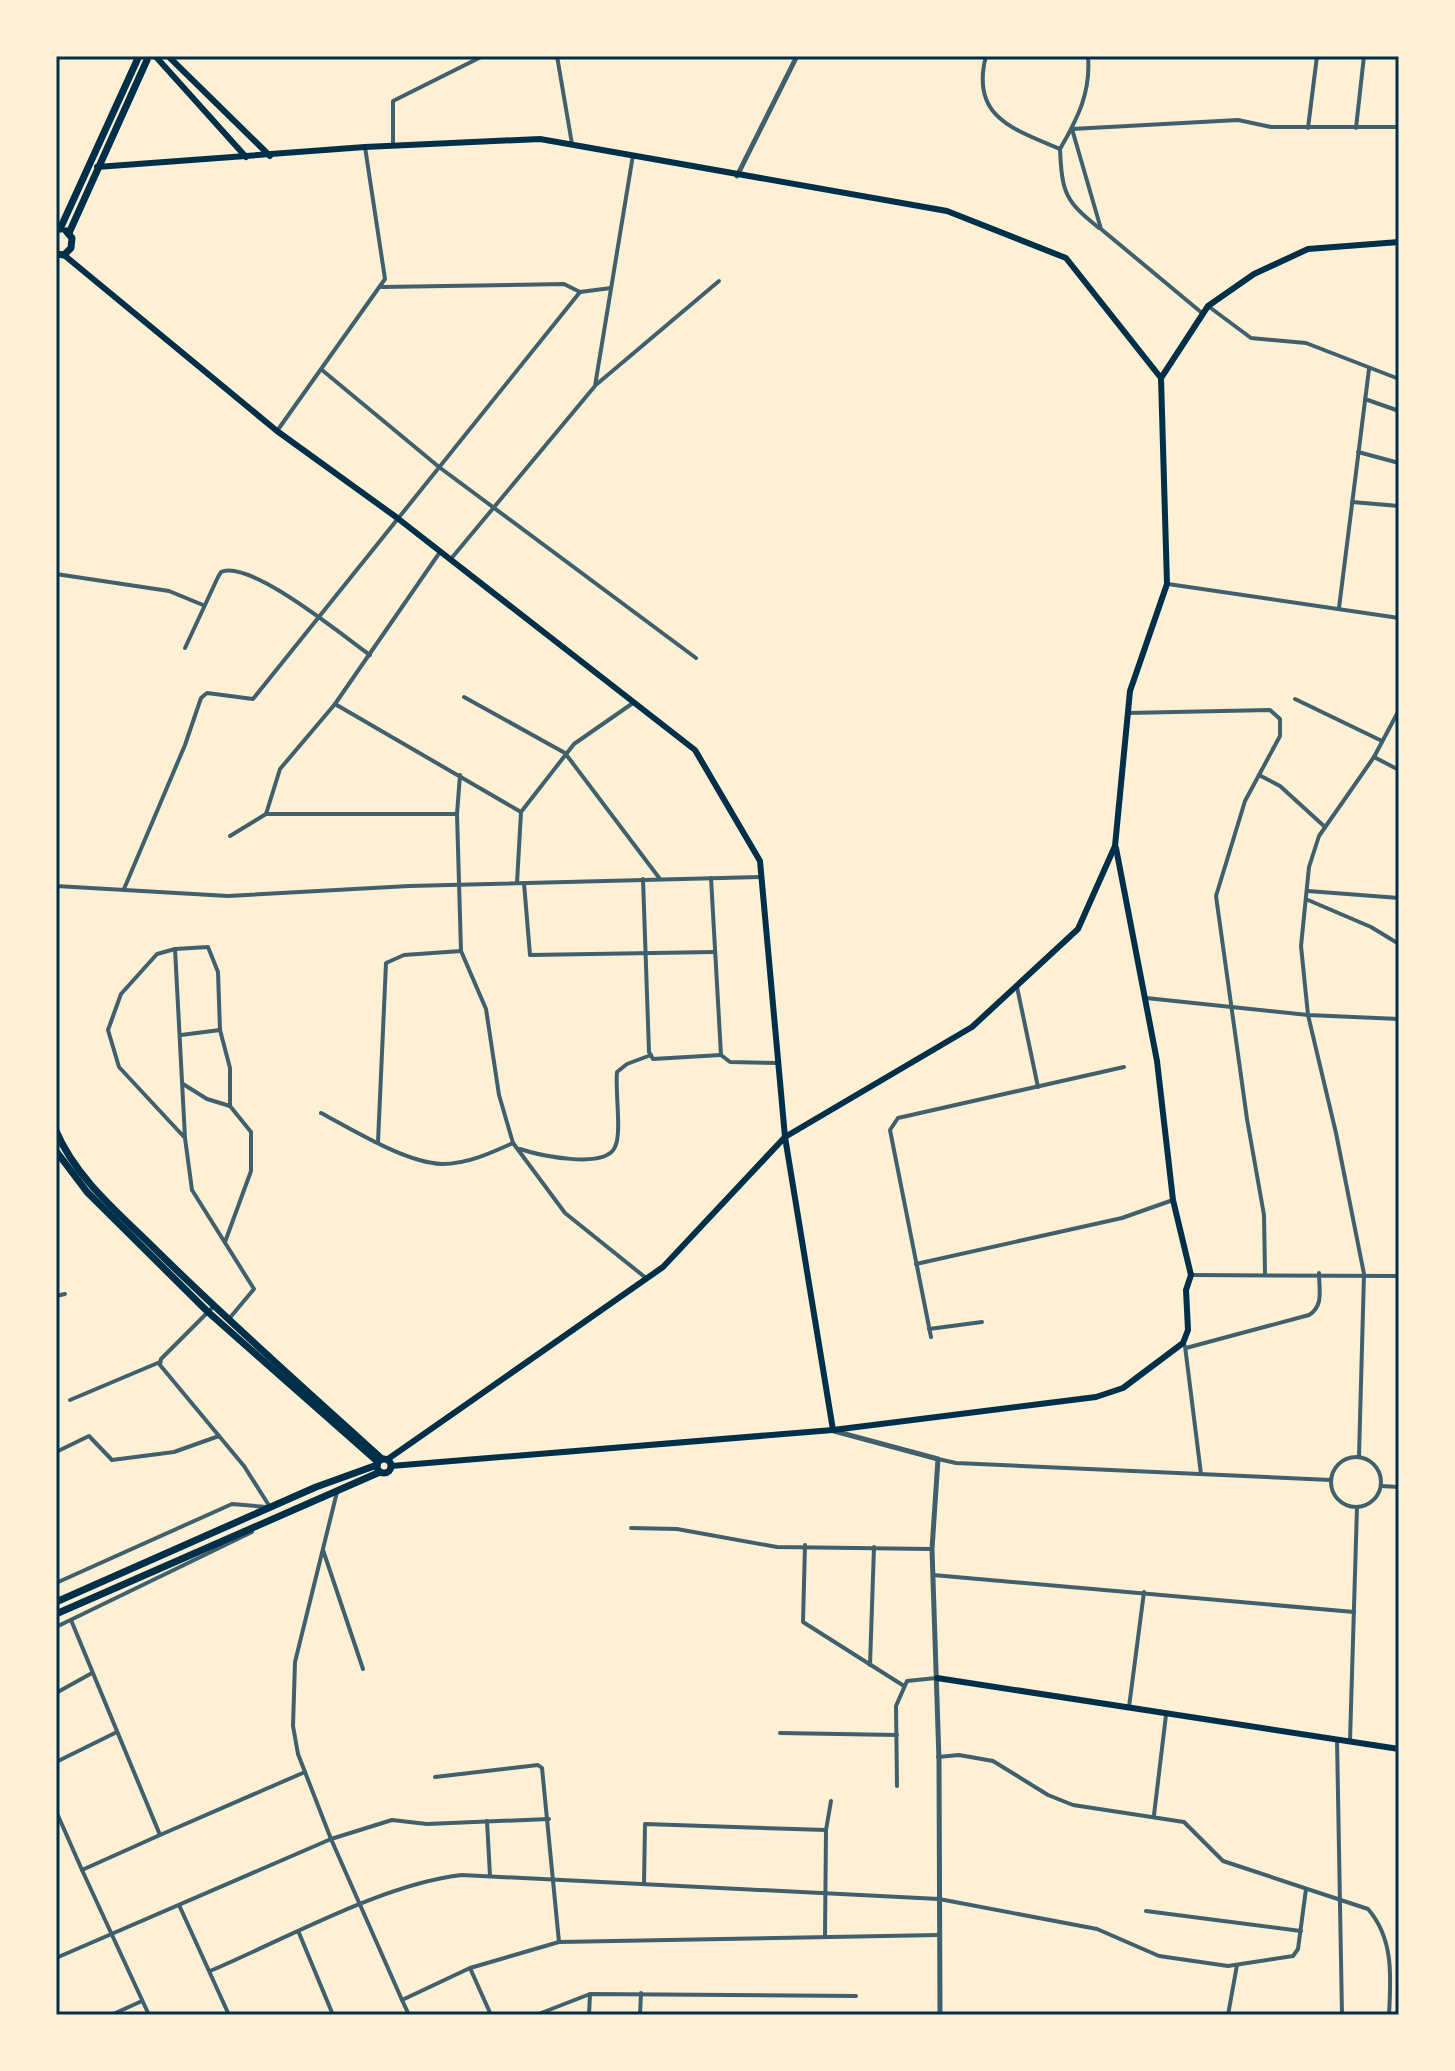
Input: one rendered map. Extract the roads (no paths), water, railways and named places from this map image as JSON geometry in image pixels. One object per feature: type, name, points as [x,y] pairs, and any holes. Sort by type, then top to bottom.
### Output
[{"type":"highway","points":[[142,57],[158,57]]},
{"type":"highway","points":[[56,266],[60,255],[73,243],[69,233],[142,57]]},
{"type":"highway","points":[[69,233],[58,229],[142,57]]},
{"type":"highway","points":[[56,1131],[66,1153],[92,1187],[211,1309],[228,1320],[383,1464]]},
{"type":"highway","points":[[57,1156],[87,1192],[383,1464]]},
{"type":"highway","points":[[56,1614],[337,1492],[383,1464]]},
{"type":"highway","points":[[56,1602],[270,1507],[383,1464]]},
{"type":"main road","points":[[168,56],[270,156]]},
{"type":"main road","points":[[158,57],[246,157]]},
{"type":"main road","points":[[97,167],[524,138],[947,211],[1066,258],[1161,378]]},
{"type":"main road","points":[[383,1464],[833,1430],[1096,1397],[1123,1388],[1185,1345],[1188,1330],[1186,1290],[1191,1275],[1173,1200],[1146,998],[1115,846],[1130,691],[1167,584],[1161,378],[1208,306],[1254,274],[1308,249],[1399,242]]},
{"type":"main road","points":[[60,255],[277,431],[396,517],[695,750],[760,861],[785,1137],[833,1430]]},
{"type":"main road","points":[[383,1464],[663,1267],[785,1137],[972,1027],[1078,929],[1115,846]]},
{"type":"main road","points":[[937,1678],[1399,1749]]},
{"type":"street","points":[[393,146],[393,101],[483,56]]},
{"type":"street","points":[[557,56],[572,144]]},
{"type":"street","points":[[737,176],[797,56]]},
{"type":"street","points":[[986,56],[982,73],[987,107],[1002,122],[1060,149]]},
{"type":"street","points":[[1088,56],[1089,77],[1082,108],[1060,149],[1063,187],[1069,204],[1202,313]]},
{"type":"street","points":[[1308,128],[1317,56]]},
{"type":"street","points":[[1356,128],[1364,56]]},
{"type":"street","points":[[1072,129],[1238,120],[1271,127],[1399,127]]},
{"type":"street","points":[[1072,129],[1101,229]]},
{"type":"street","points":[[277,431],[385,279],[365,147]]},
{"type":"street","points":[[595,386],[633,155]]},
{"type":"street","points":[[450,560],[595,386],[719,281]]},
{"type":"street","points":[[382,287],[564,284],[580,292],[611,288]]},
{"type":"street","points":[[124,889],[185,745],[201,698],[207,693],[253,699],[319,620],[396,517],[580,292]]},
{"type":"street","points":[[1208,306],[1251,338],[1306,343],[1399,379]]},
{"type":"street","points":[[1339,608],[1369,369]]},
{"type":"street","points":[[322,370],[439,467],[696,658]]},
{"type":"street","points":[[1365,399],[1399,411]]},
{"type":"street","points":[[1358,452],[1399,463]]},
{"type":"street","points":[[1352,502],[1399,506]]},
{"type":"street","points":[[266,814],[280,769],[335,704],[440,552]]},
{"type":"street","points":[[185,648],[221,572],[233,568],[266,583],[370,655]]},
{"type":"street","points":[[56,574],[169,591],[203,605]]},
{"type":"street","points":[[1167,584],[1399,618]]},
{"type":"street","points":[[464,697],[565,753],[660,879]]},
{"type":"street","points":[[1295,699],[1382,741]]},
{"type":"street","points":[[517,883],[521,812],[565,753],[635,701]]},
{"type":"street","points":[[335,704],[521,812]]},
{"type":"street","points":[[1127,713],[1270,710],[1280,719],[1280,736],[1245,801],[1217,889],[1247,1119],[1264,1215],[1265,1273]]},
{"type":"street","points":[[1359,1456],[1364,1274],[1336,1133],[1308,1015],[1301,946],[1312,852],[1325,827],[1374,757],[1399,710]]},
{"type":"street","points":[[1374,757],[1399,770]]},
{"type":"street","points":[[460,775],[457,814],[461,951],[486,1009],[499,1095],[513,1143],[565,1213],[646,1278]]},
{"type":"street","points":[[1259,775],[1280,786],[1325,827]]},
{"type":"street","points":[[230,836],[266,814],[457,814]]},
{"type":"street","points":[[56,886],[228,896],[458,885],[763,877]]},
{"type":"street","points":[[711,878],[721,1055]]},
{"type":"street","points":[[643,879],[653,1059],[721,1055],[730,1062],[778,1063]]},
{"type":"street","points":[[524,883],[530,955],[714,952]]},
{"type":"street","points":[[1308,891],[1399,898]]},
{"type":"street","points":[[1307,900],[1371,927],[1399,944]]},
{"type":"street","points":[[185,1138],[119,1067],[108,1030],[121,994],[157,954],[175,949],[208,947],[218,972],[220,1030],[230,1068],[230,1106]]},
{"type":"street","points":[[175,949],[185,1138],[192,1190],[254,1289],[228,1320]]},
{"type":"street","points":[[378,1142],[386,963],[404,955],[461,951]]},
{"type":"street","points":[[1017,985],[1038,1087]]},
{"type":"street","points":[[1146,998],[1308,1015],[1399,1019]]},
{"type":"street","points":[[181,1035],[220,1030]]},
{"type":"street","points":[[517,1149],[572,1160],[609,1155],[615,1148],[619,1129],[614,1100],[617,1072],[627,1064],[651,1055]]},
{"type":"street","points":[[931,1337],[890,1130],[893,1124],[898,1118],[1124,1067]]},
{"type":"street","points":[[183,1084],[207,1099],[230,1106],[251,1132],[251,1171],[225,1242]]},
{"type":"street","points":[[321,1113],[378,1142],[439,1164],[484,1156],[513,1143]]},
{"type":"street","points":[[916,1264],[1122,1218],[1173,1200]]},
{"type":"street","points":[[1201,1474],[1185,1345],[1309,1315],[1316,1310],[1319,1302],[1319,1273]]},
{"type":"street","points":[[1191,1275],[1319,1273],[1399,1276]]},
{"type":"street","points":[[56,1296],[65,1294]]},
{"type":"street","points":[[70,1400],[160,1362],[211,1309]]},
{"type":"street","points":[[929,1329],[982,1322]]},
{"type":"street","points":[[160,1362],[250,1475],[270,1507]]},
{"type":"street","points":[[833,1430],[956,1463],[1331,1480]]},
{"type":"street","points":[[56,1452],[89,1436],[112,1460],[174,1452],[219,1436]]},
{"type":"street","points":[[1359,1456],[1379,1470],[1381,1486],[1373,1501],[1357,1507],[1349,1506],[1335,1496],[1331,1480],[1343,1460],[1359,1456]]},
{"type":"street","points":[[938,1459],[932,1549],[937,1678],[940,2015]]},
{"type":"street","points":[[1381,1486],[1399,1487]]},
{"type":"street","points":[[337,1492],[295,1662],[291,1697],[293,1726],[305,1772],[331,1839],[409,2015]]},
{"type":"street","points":[[56,1583],[232,1504],[270,1507]]},
{"type":"street","points":[[1350,1741],[1357,1507]]},
{"type":"street","points":[[56,1627],[234,1542],[272,1520]]},
{"type":"street","points":[[631,1528],[677,1529],[777,1547],[932,1549]]},
{"type":"street","points":[[805,1545],[803,1622],[904,1686]]},
{"type":"street","points":[[870,1665],[874,1547]]},
{"type":"street","points":[[323,1549],[363,1669]]},
{"type":"street","points":[[933,1575],[1354,1612]]},
{"type":"street","points":[[1129,1707],[1144,1592]]},
{"type":"street","points":[[71,1620],[160,1835]]},
{"type":"street","points":[[56,1693],[92,1673]]},
{"type":"street","points":[[897,1786],[897,1698],[913,1679],[937,1678]]},
{"type":"street","points":[[1154,1815],[1167,1713]]},
{"type":"street","points":[[56,1762],[117,1732]]},
{"type":"street","points":[[780,1733],[897,1735]]},
{"type":"street","points":[[1337,1739],[1342,2015]]},
{"type":"street","points":[[938,1757],[959,1755],[993,1761],[1048,1795],[1073,1805],[1184,1822],[1223,1861],[1368,1909],[1380,1927],[1391,1970],[1389,2015]]},
{"type":"street","points":[[435,1777],[538,1765],[545,1772],[559,1942]]},
{"type":"street","points":[[82,1870],[305,1772]]},
{"type":"street","points":[[825,1936],[826,1830],[831,1801]]},
{"type":"street","points":[[56,1811],[149,2015]]},
{"type":"street","points":[[56,1958],[331,1839],[396,1819],[427,1824],[549,1819]]},
{"type":"street","points":[[487,1821],[490,1876]]},
{"type":"street","points":[[644,1884],[645,1824],[826,1830]]},
{"type":"street","points":[[210,1971],[360,1905],[433,1878],[490,1876],[939,1899],[1097,1929],[1159,1956],[1237,1965],[1293,1956],[1301,1931],[1306,1889]]},
{"type":"street","points":[[179,1905],[229,2015]]},
{"type":"street","points":[[1146,1911],[1301,1931]]},
{"type":"street","points":[[299,1933],[333,2015]]},
{"type":"street","points":[[402,2000],[470,1968],[559,1942],[939,1935]]},
{"type":"street","points":[[1228,2015],[1237,1965]]},
{"type":"street","points":[[470,1968],[491,2015]]},
{"type":"street","points":[[640,2015],[641,1993]]},
{"type":"street","points":[[589,2015],[590,1994]]},
{"type":"street","points":[[536,2015],[590,1994],[856,1996]]},
{"type":"street","points":[[111,2015],[142,2001]]}]
